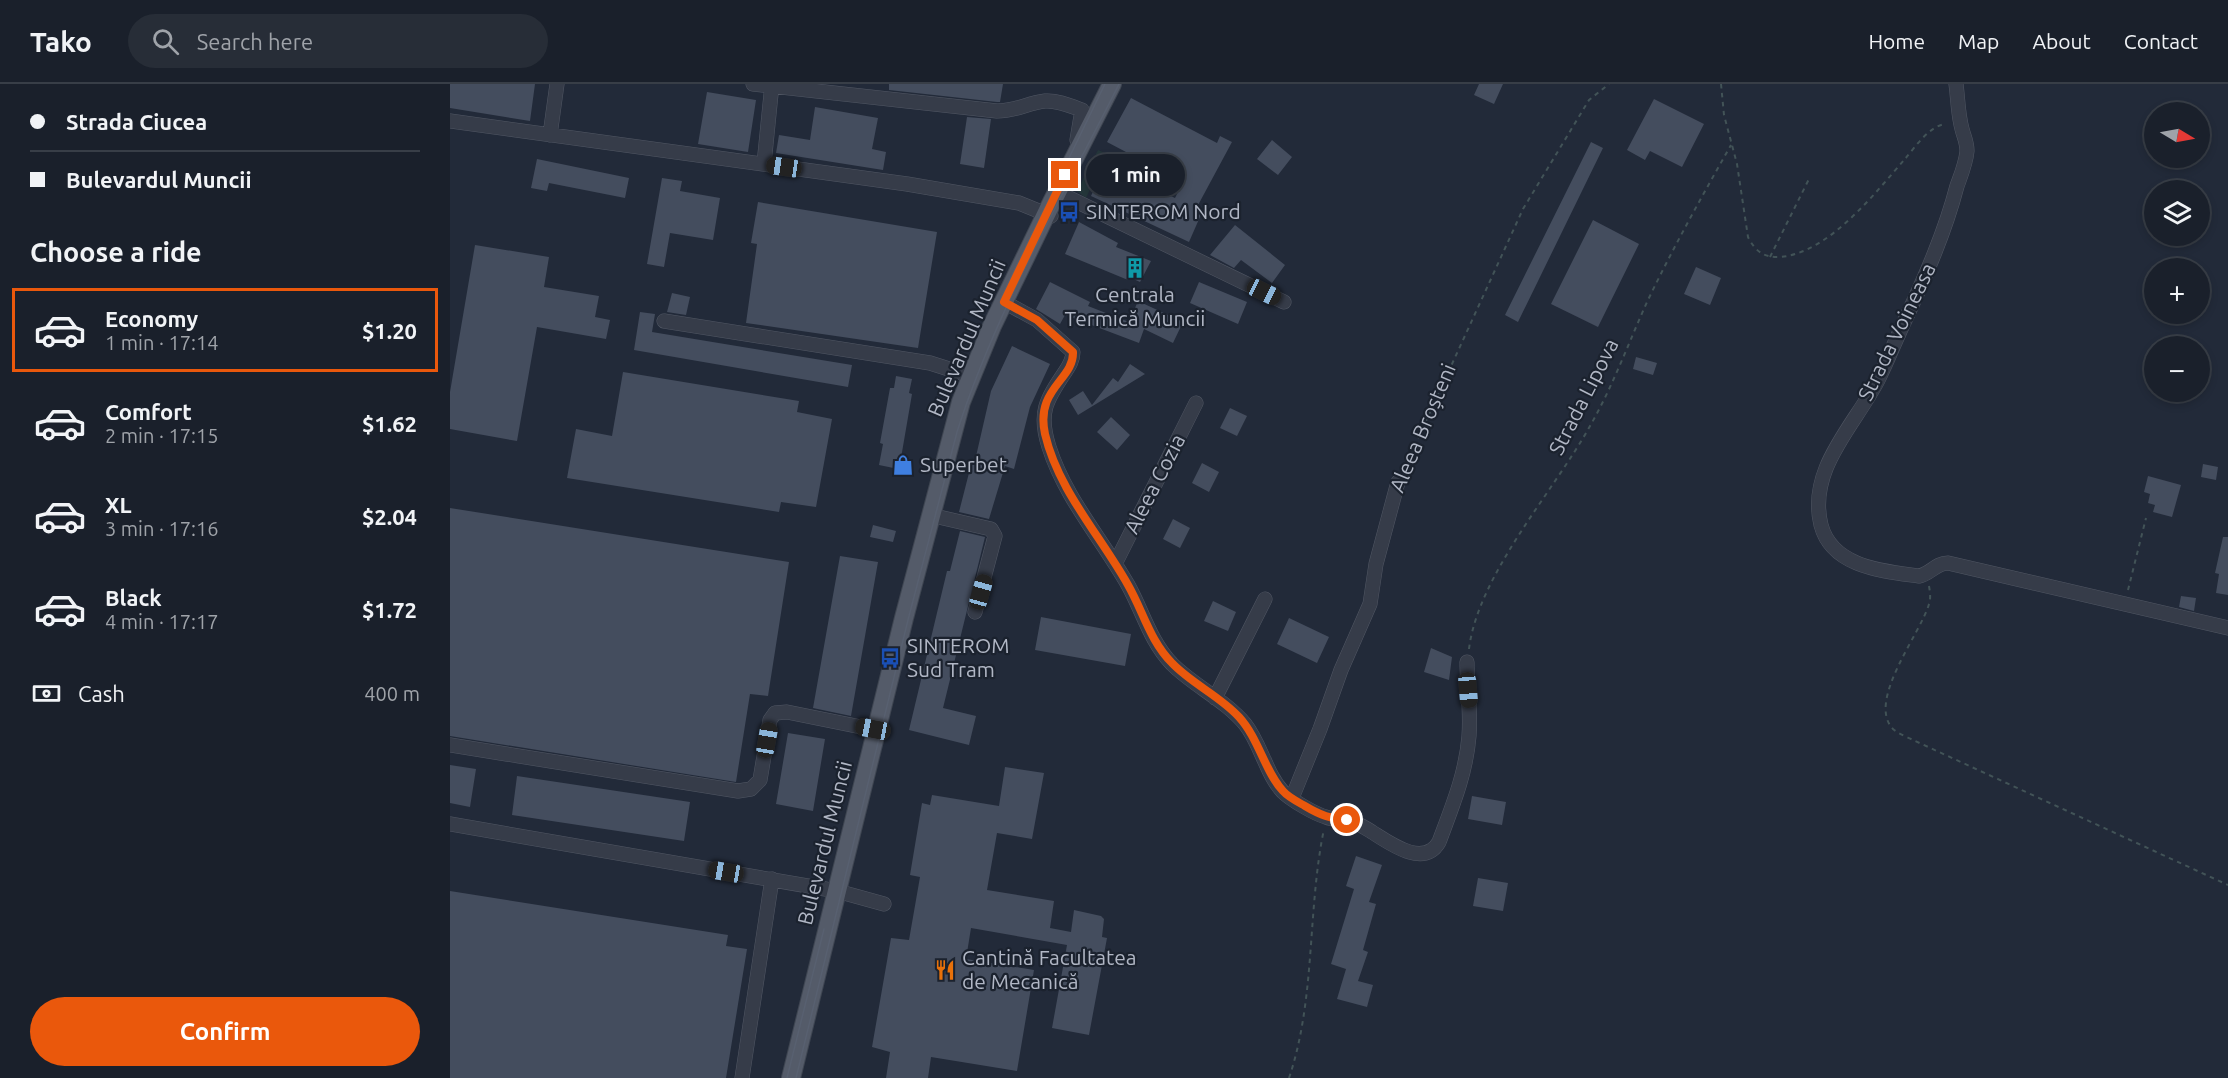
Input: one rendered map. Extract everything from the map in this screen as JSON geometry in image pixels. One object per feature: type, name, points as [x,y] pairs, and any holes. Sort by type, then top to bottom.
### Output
[{"type":"main road","name":"Bulevardul Muncii","points":[[791,1078],[952,430],[971,376],[1004,302],[1112,84]]},
{"type":"street","points":[[550,135],[557,84]]},
{"type":"street","points":[[753,84],[998,111],[1012,111],[1044,101],[1054,101],[1082,110],[1077,140],[1083,142]]},
{"type":"street","name":"Strada Voineasa","points":[[1923,576],[1858,564],[1846,559],[1835,550],[1821,523],[1820,491],[1825,470],[1834,450],[1876,384],[1942,237],[1967,152],[1956,84]]},
{"type":"street","points":[[764,164],[772,85]]},
{"type":"street","points":[[450,122],[764,164],[1019,203],[1049,215]]},
{"type":"street","points":[[1057,192],[1284,302]]},
{"type":"street","points":[[1004,302],[1037,320],[1073,352],[1069,366],[1048,397],[1043,413],[1049,448],[1067,489],[1128,586],[1158,647],[1189,679],[1238,715],[1248,727],[1278,785],[1284,792],[1331,819],[1353,822],[1389,843],[1414,853],[1422,855],[1435,849],[1457,795],[1466,761],[1470,707],[1467,662]]},
{"type":"street","points":[[664,321],[930,363],[971,376]]},
{"type":"street","name":"Aleea Cozia","points":[[1115,564],[1196,403]]},
{"type":"street","name":"Aleea Broșteni","points":[[1292,798],[1341,670],[1370,603],[1376,564],[1398,482]]},
{"type":"street","points":[[930,514],[991,529],[995,536],[975,612]]},
{"type":"street","points":[[1923,576],[1938,565],[1948,563],[2228,628]]},
{"type":"street","points":[[1215,698],[1265,599]]},
{"type":"street","points":[[450,745],[738,791],[751,789],[760,780],[770,720],[775,713],[787,712],[876,730]]},
{"type":"street","points":[[450,824],[772,879],[837,891],[884,904]]},
{"type":"street","points":[[742,1078],[772,879]]},
{"type":"path","name":"Aleea Broșteni","points":[[1398,482],[1523,209],[1589,100],[1609,84]]},
{"type":"path","points":[[1721,84],[1724,115],[1743,197],[1748,237],[1753,248],[1770,257],[1796,254],[1835,232],[1875,194],[1911,151],[1941,124],[1957,125],[1962,130]]},
{"type":"path","name":"Strada Lipova","points":[[1467,662],[1474,627],[1491,584],[1513,545],[1592,424],[1649,298],[1692,213],[1731,145]]},
{"type":"path","points":[[1770,257],[1809,179]]},
{"type":"path","points":[[2125,604],[2146,518]]},
{"type":"path","points":[[1923,576],[1929,585],[1930,603],[1891,682],[1887,713],[1892,728],[1899,734],[2228,885]]},
{"type":"path","points":[[1289,1078],[1302,1031],[1314,891],[1331,819]]},
{"type":"shaded area","points":[[1098,150],[1107,154],[1086,198],[1077,191]]},
{"type":"building","points":[[450,84],[535,84],[530,121],[450,108]]},
{"type":"building","points":[[889,84],[1003,84],[1000,102],[997,102],[889,90]]},
{"type":"building","points":[[1479,84],[1503,84],[1494,104],[1474,95]]},
{"type":"building","points":[[707,92],[756,100],[748,152],[698,144]]},
{"type":"building","points":[[1131,98],[1217,143],[1220,136],[1232,142],[1197,207],[1203,210],[1189,242],[1091,196],[1105,165],[1175,198],[1183,182],[1107,142]]},
{"type":"building","points":[[1654,99],[1704,124],[1682,167],[1650,151],[1645,160],[1627,150]]},
{"type":"building","points":[[815,107],[878,118],[872,149],[886,152],[883,170],[776,153],[779,135],[810,140]]},
{"type":"building","points":[[967,117],[991,119],[984,168],[960,164]]},
{"type":"building","points":[[1272,140],[1292,157],[1278,175],[1257,159]]},
{"type":"building","points":[[1591,142],[1603,148],[1518,322],[1505,315]]},
{"type":"building","points":[[537,159],[629,178],[625,198],[549,183],[547,191],[531,188]]},
{"type":"building","points":[[662,178],[682,181],[680,191],[720,198],[713,240],[670,233],[664,267],[647,264]]},
{"type":"building","points":[[758,202],[937,232],[918,348],[746,323],[757,244],[751,243]]},
{"type":"building","points":[[1593,220],[1639,244],[1598,327],[1551,304]]},
{"type":"building","points":[[1079,222],[1118,243],[1116,247],[1151,261],[1140,282],[1129,277],[1128,280],[1065,254]]},
{"type":"building","points":[[1235,225],[1285,265],[1272,283],[1241,260],[1234,268],[1210,255]]},
{"type":"building","points":[[475,245],[549,257],[544,287],[599,296],[595,317],[610,320],[606,339],[537,327],[517,441],[450,429],[450,392]]},
{"type":"building","points":[[1696,267],[1721,278],[1710,305],[1684,294]]},
{"type":"building","points":[[1050,282],[1090,302],[1088,306],[1129,322],[1138,301],[1183,322],[1173,343],[1144,329],[1139,343],[1065,315],[1060,324],[1036,309]]},
{"type":"building","points":[[1199,282],[1247,302],[1238,324],[1190,303]]},
{"type":"building","points":[[672,293],[690,297],[686,315],[667,312]]},
{"type":"building","points":[[640,312],[655,314],[652,332],[852,365],[848,387],[634,350]]},
{"type":"building","points":[[1012,346],[1050,364],[1030,407],[1014,469],[1005,466],[989,519],[959,512],[971,465],[974,465],[991,391]]},
{"type":"building","points":[[1636,357],[1657,363],[1653,375],[1633,369]]},
{"type":"building","points":[[1130,364],[1145,374],[1078,415],[1069,400],[1083,391],[1092,405],[1113,378],[1118,382]]},
{"type":"building","points":[[623,372],[799,401],[797,412],[832,419],[816,507],[781,502],[779,512],[567,478],[576,429],[612,436]]},
{"type":"building","points":[[896,376],[912,379],[909,393],[912,394],[901,458],[910,460],[908,471],[879,465],[883,444],[880,443],[890,388],[894,388]]},
{"type":"building","points":[[1230,408],[1247,416],[1237,436],[1220,428]]},
{"type":"building","points":[[1111,417],[1130,435],[1117,450],[1097,432]]},
{"type":"building","points":[[1202,463],[1219,472],[1209,492],[1192,483]]},
{"type":"building","points":[[2203,464],[2218,467],[2216,480],[2201,477]]},
{"type":"building","points":[[2148,476],[2181,485],[2172,517],[2153,512],[2155,505],[2148,503],[2150,494],[2144,492]]},
{"type":"building","points":[[450,508],[789,562],[768,696],[750,694],[736,782],[450,736]]},
{"type":"building","points":[[1173,519],[1190,528],[1180,548],[1163,539]]},
{"type":"building","points":[[873,525],[896,531],[893,542],[870,537]]},
{"type":"building","points":[[960,531],[985,537],[943,708],[976,716],[969,745],[909,730],[947,571],[950,571]]},
{"type":"building","points":[[2223,537],[2228,537],[2228,595],[2216,593],[2219,574],[2215,573]]},
{"type":"building","points":[[840,556],[878,562],[851,716],[813,708]]},
{"type":"building","points":[[2181,596],[2196,598],[2194,611],[2179,607]]},
{"type":"building","points":[[1213,601],[1236,612],[1228,631],[1204,621]]},
{"type":"building","points":[[1041,617],[1131,634],[1125,666],[1035,650]]},
{"type":"building","points":[[1289,618],[1329,637],[1317,663],[1277,644]]},
{"type":"building","points":[[1431,648],[1452,657],[1449,680],[1424,672]]},
{"type":"building","points":[[788,733],[825,739],[813,811],[776,804]]},
{"type":"building","points":[[450,765],[476,769],[470,807],[450,803]]},
{"type":"building","points":[[1005,767],[1044,773],[1032,839],[997,833],[987,890],[1054,901],[1050,928],[1071,932],[1074,910],[1101,916],[1104,919],[1102,937],[1107,938],[1089,1035],[1052,1028],[1067,945],[971,928],[966,959],[1034,970],[1017,1071],[931,1057],[928,1078],[886,1078],[890,1052],[872,1047],[891,938],[909,940],[920,877],[910,875],[922,803],[930,805],[932,795],[999,806]]},
{"type":"building","points":[[517,776],[690,802],[684,841],[512,815]]},
{"type":"building","points":[[1472,796],[1506,802],[1502,825],[1468,819]]},
{"type":"building","points":[[1356,856],[1382,865],[1369,902],[1376,904],[1363,950],[1368,952],[1358,981],[1373,985],[1367,1007],[1337,999],[1346,969],[1331,964],[1354,889],[1346,886]]},
{"type":"building","points":[[1478,878],[1508,883],[1503,911],[1473,906]]},
{"type":"building","points":[[450,891],[728,935],[726,946],[747,949],[726,1078],[450,1078]]},
{"type":"tram line","points":[[1000,300],[1105,84]]},
{"type":"tram line","points":[[796,1078],[908,620],[957,432],[1010,298],[1119,84]]},
{"type":"tram line","points":[[787,1078],[824,929]]},
{"type":"place","name":"SINTEROM Nord","points":[[1069,212]]},
{"type":"place","name":"Centrala Termică Muncii","points":[[1135,268]]},
{"type":"place","name":"Superbet","points":[[903,465]]},
{"type":"place","name":"SINTEROM Sud Tram","points":[[890,658]]},
{"type":"place","name":"Cantină Facultatea de Mecanică","points":[[945,970]]},
{"type":"route","points":[[1065,175],[1004,302],[1037,320],[1073,352],[1069,366],[1048,397],[1043,413],[1045,435],[1057,469],[1067,489],[1128,586],[1158,647],[1172,664],[1238,715],[1248,727],[1278,785],[1284,792],[1327,818],[1347,820]]}]
